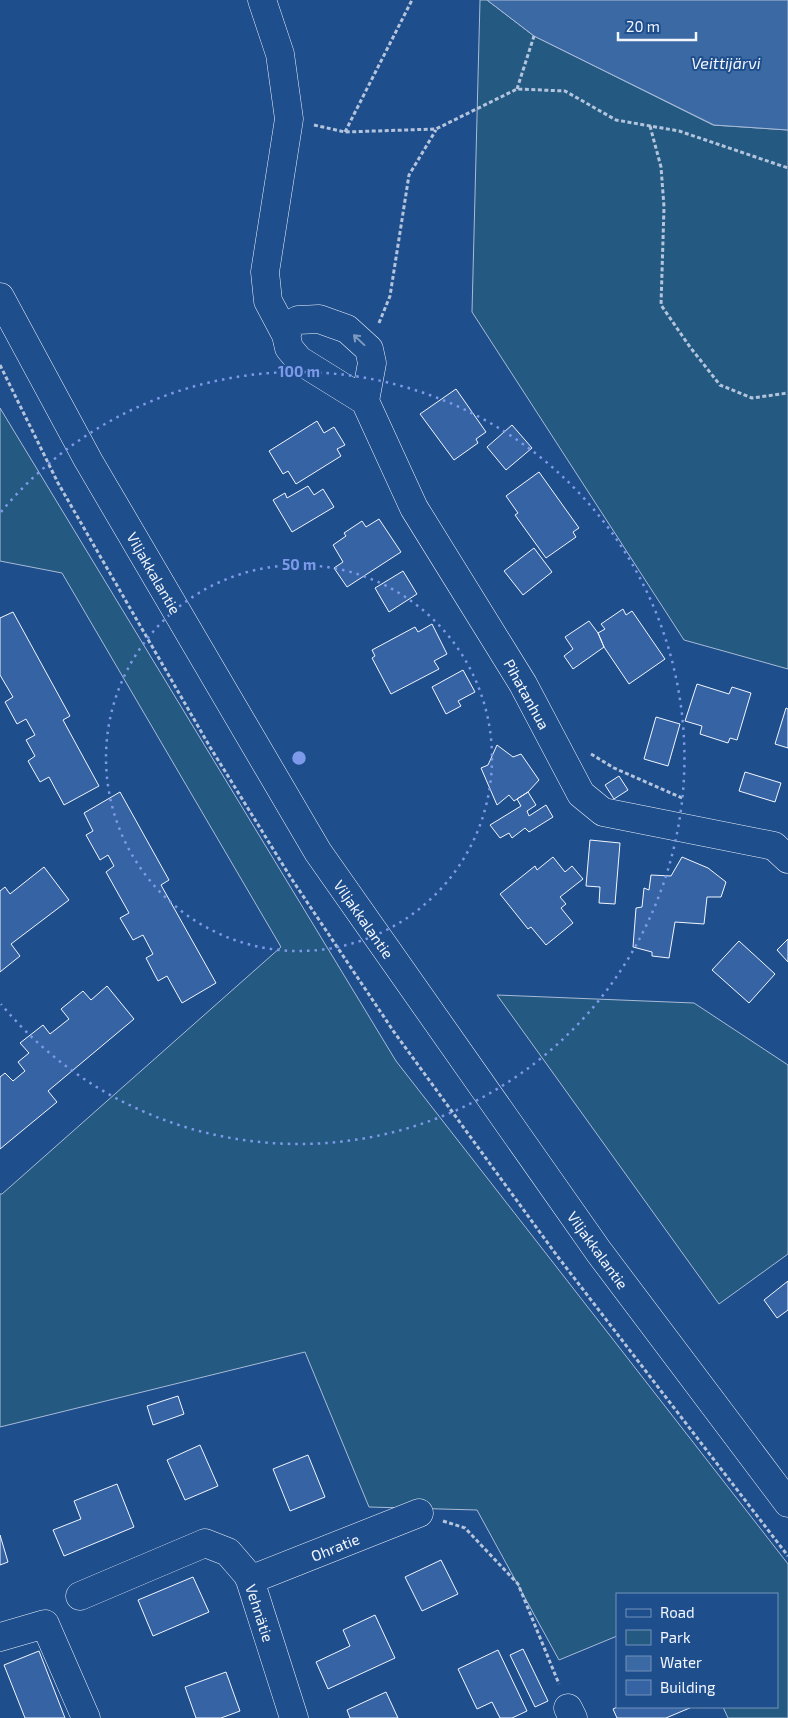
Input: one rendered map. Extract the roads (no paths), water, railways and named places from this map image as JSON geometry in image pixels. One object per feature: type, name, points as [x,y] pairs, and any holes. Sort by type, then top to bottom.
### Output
[{"type":"street","points":[[262,0],[280,54],[289,119],[265,272],[268,301],[286,335],[289,348],[299,360],[365,401],[372,363],[369,349],[347,329],[319,319],[298,320],[291,324],[286,335]]},
{"type":"street","name":"Viljakkalantie","points":[[0,297],[88,460],[318,852],[598,1252],[788,1503]]},
{"type":"street","name":"Pihatanhua","points":[[365,401],[414,508],[522,684],[581,794],[603,812],[774,846],[788,859]]},
{"type":"street","name":"Ohratie","points":[[250,1580],[420,1513]]},
{"type":"street","name":"Vehnätie","points":[[80,1596],[205,1543],[228,1552],[250,1580],[294,1718]]},
{"type":"street","points":[[0,1637],[45,1624],[86,1718]]},
{"type":"water","name":"Veittijärvi","points":[[487,0],[788,0],[788,130],[714,125],[534,36]]}]
